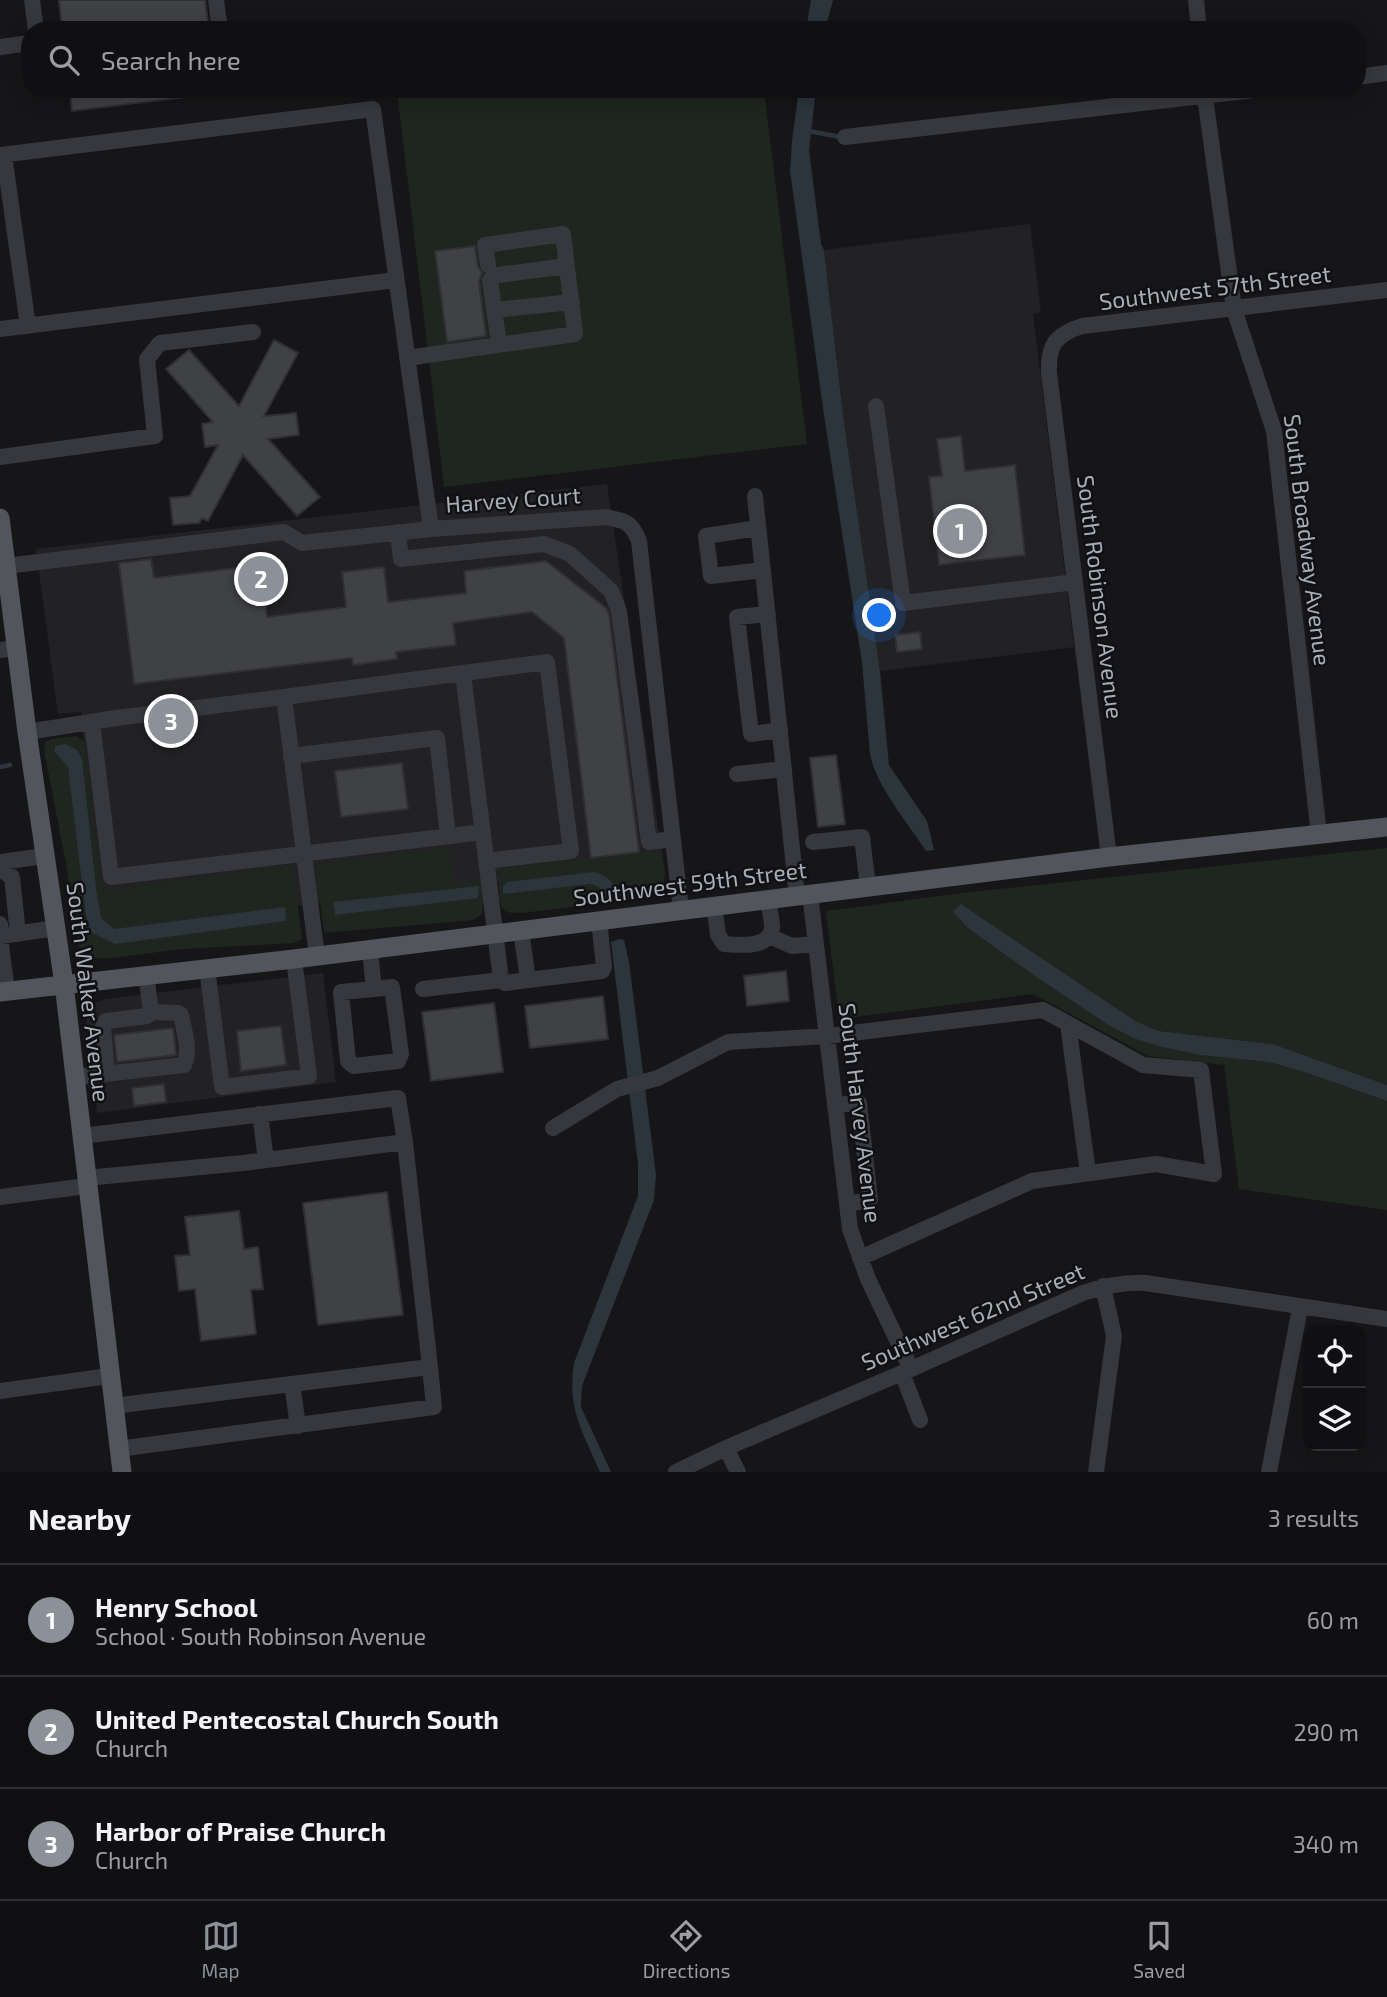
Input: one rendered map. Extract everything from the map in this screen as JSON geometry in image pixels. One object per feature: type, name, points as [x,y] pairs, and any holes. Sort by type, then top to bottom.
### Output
[{"type":"main road","name":"South Walker Avenue","points":[[0,518],[6,566],[8,650],[27,732],[64,984],[121,1472]]},
{"type":"main road","name":"Southwest 59th Street","points":[[3,992],[1387,827]]},
{"type":"street","points":[[32,0],[35,21]]},
{"type":"street","points":[[216,0],[219,21]]},
{"type":"street","points":[[1196,0],[1198,21]]},
{"type":"street","points":[[0,47],[21,44]]},
{"type":"street","points":[[1366,76],[1387,74]]},
{"type":"street","points":[[845,137],[1164,98]]},
{"type":"street","name":"South Broadway Avenue","points":[[1206,98],[1234,309],[1274,431],[1319,835]]},
{"type":"street","name":"Harvey Court","points":[[2,155],[373,109],[431,529],[606,516],[625,521],[633,528],[639,541],[681,910]]},
{"type":"street","points":[[2,155],[28,326]]},
{"type":"street","points":[[407,358],[575,334],[563,234],[485,245],[492,273],[499,344]]},
{"type":"street","points":[[492,273],[567,266]]},
{"type":"street","points":[[0,329],[396,280]]},
{"type":"street","name":"Southwest 57th Street","points":[[1053,343],[1067,331],[1082,327],[1387,290]]},
{"type":"street","points":[[494,310],[572,302]]},
{"type":"street","points":[[0,457],[155,436],[147,359],[160,343],[253,332]]},
{"type":"street","name":"South Robinson Avenue","points":[[1053,343],[1048,357],[1049,373],[1110,858]]},
{"type":"street","points":[[876,406],[903,603],[1075,582]]},
{"type":"street","name":"South Harvey Avenue","points":[[755,496],[784,769],[804,895],[816,944],[850,1229],[906,1371],[920,1420]]},
{"type":"street","points":[[758,528],[706,536],[709,563],[711,576],[763,570]]},
{"type":"street","points":[[6,566],[284,532],[302,543],[431,529]]},
{"type":"street","points":[[398,532],[401,559],[544,544],[570,554],[611,591],[620,611],[649,842],[673,839]]},
{"type":"street","points":[[768,614],[737,617],[751,734],[780,730]]},
{"type":"street","points":[[741,653],[771,650]]},
{"type":"street","points":[[27,732],[547,662],[571,851],[486,861]]},
{"type":"street","points":[[463,673],[501,980]]},
{"type":"street","points":[[746,693],[775,690]]},
{"type":"street","points":[[284,696],[317,956]]},
{"type":"street","points":[[92,722],[111,877],[483,832]]},
{"type":"street","points":[[291,756],[437,738],[448,836]]},
{"type":"street","points":[[737,774],[784,769]]},
{"type":"street","points":[[813,842],[862,837],[868,887]]},
{"type":"street","points":[[0,862],[46,856]]},
{"type":"street","points":[[0,869],[12,877],[18,934]]},
{"type":"street","points":[[714,906],[718,936],[724,944],[746,945],[760,942],[769,936],[772,930],[768,899]]},
{"type":"street","points":[[422,989],[501,980],[505,983],[602,971],[604,967],[598,920]]},
{"type":"street","points":[[3,992],[0,932],[18,934],[56,928]]},
{"type":"street","points":[[521,930],[527,980]]},
{"type":"street","points":[[769,936],[792,946],[816,944]]},
{"type":"street","points":[[370,950],[374,989]]},
{"type":"street","points":[[207,968],[222,1087],[309,1076],[294,959]]},
{"type":"street","points":[[146,975],[150,1012]]},
{"type":"street","points":[[391,987],[401,1054],[398,1061],[354,1066],[348,1061],[341,992],[374,989],[391,987]]},
{"type":"street","points":[[553,1128],[617,1089],[658,1078],[728,1042],[827,1036],[1043,1010],[1143,1065],[1201,1070],[1214,1174],[1156,1164],[1032,1181],[860,1258]]},
{"type":"street","points":[[75,1077],[104,1074],[184,1065],[187,1061],[187,1047],[181,1015],[150,1012],[147,1016],[106,1021],[103,1027],[107,1071],[104,1074]]},
{"type":"street","points":[[1068,1024],[1088,1173]]},
{"type":"street","points":[[81,1136],[398,1098],[405,1142],[435,1407],[118,1449]]},
{"type":"street","points":[[835,1105],[859,1103],[870,1200],[847,1204]]},
{"type":"street","points":[[260,1114],[266,1160]]},
{"type":"street","points":[[0,1197],[87,1182],[405,1142]]},
{"type":"street","name":"Southwest 62nd Street","points":[[676,1472],[1103,1286],[1129,1282],[1145,1283],[1387,1319]]},
{"type":"street","points":[[1096,1472],[1114,1336],[1103,1286]]},
{"type":"street","points":[[1269,1472],[1300,1308]]},
{"type":"street","points":[[113,1406],[430,1367]]},
{"type":"street","points":[[0,1391],[109,1376]]},
{"type":"street","points":[[292,1384],[298,1426]]},
{"type":"street","points":[[726,1448],[738,1472]]},
{"type":"shaded area","points":[[811,0],[833,0],[827,21],[808,21]]},
{"type":"shaded area","points":[[398,98],[765,98],[807,444],[444,487]]},
{"type":"shaded area","points":[[798,98],[815,98],[809,150],[880,671],[889,765],[927,821],[934,850],[926,851],[894,804],[879,779],[870,754],[862,663],[790,171]]},
{"type":"shaded area","points":[[1030,224],[1041,312],[1033,314],[1074,647],[880,671],[843,415],[824,250]]},
{"type":"shaded area","points":[[607,484],[664,868],[594,872],[285,907],[101,918],[81,712],[58,714],[36,549]]},
{"type":"shaded area","points":[[77,736],[84,742],[102,888],[106,891],[289,865],[293,867],[302,939],[293,943],[183,949],[104,959],[85,953],[77,943],[67,869],[44,750],[45,742],[51,739]]},
{"type":"shaded area","points":[[65,744],[77,750],[82,759],[101,918],[114,929],[285,907],[286,921],[115,944],[91,932],[86,916],[68,767],[55,752],[55,746]]},
{"type":"shaded area","points":[[443,848],[450,853],[454,883],[482,880],[482,914],[473,920],[324,933],[315,865]]},
{"type":"shaded area","points":[[1387,848],[1387,1085],[1273,1044],[1159,1031],[1137,1022],[961,904],[1162,1047],[1200,1055],[1269,1062],[1387,1101],[1387,1210],[1239,1189],[1224,1065],[1148,1056],[1033,994],[839,1019],[826,911],[970,892]]},
{"type":"shaded area","points":[[662,852],[664,879],[659,889],[646,898],[522,913],[507,912],[500,904],[499,884],[502,868]]},
{"type":"shaded area","points":[[594,872],[612,882],[621,899],[605,901],[600,889],[589,884],[503,894],[503,887],[507,882]]},
{"type":"shaded area","points":[[479,886],[478,898],[335,915],[333,902]]},
{"type":"shaded area","points":[[961,904],[1137,1022],[1159,1031],[1273,1044],[1387,1085],[1387,1101],[1269,1062],[1200,1055],[1133,1038],[1038,978],[968,928],[953,912]]},
{"type":"shaded area","points":[[624,940],[629,962],[656,1175],[654,1200],[582,1386],[581,1407],[611,1472],[600,1472],[574,1407],[572,1379],[574,1363],[638,1196],[638,1164],[611,942]]},
{"type":"shaded area","points":[[323,973],[336,1082],[97,1113],[86,1021],[91,1006],[97,1002]]},
{"type":"building","points":[[59,0],[205,0],[208,21],[61,21]]},
{"type":"building","points":[[71,98],[179,98],[72,111]]},
{"type":"building","points":[[475,246],[478,267],[482,273],[479,281],[486,336],[447,342],[435,251]]},
{"type":"building","points":[[274,340],[298,353],[264,416],[296,413],[299,435],[268,439],[320,497],[297,516],[243,455],[208,521],[202,518],[199,523],[173,525],[170,498],[190,496],[218,445],[205,447],[202,424],[213,422],[166,369],[189,350],[239,406]]},
{"type":"building","points":[[961,436],[965,471],[1015,465],[1025,555],[939,565],[929,477],[942,476],[937,439]]},
{"type":"building","points":[[151,559],[154,578],[261,565],[267,617],[346,607],[342,572],[384,567],[388,602],[466,593],[464,571],[546,561],[606,608],[609,614],[639,852],[591,858],[564,638],[532,612],[453,623],[456,645],[396,652],[397,659],[353,665],[352,658],[134,684],[119,563]]},
{"type":"building","points":[[920,632],[922,649],[897,652],[895,635]]},
{"type":"building","points":[[836,755],[845,824],[818,827],[810,758]]},
{"type":"building","points":[[402,763],[408,809],[341,817],[335,771]]},
{"type":"building","points":[[786,971],[789,1001],[747,1006],[744,976]]},
{"type":"building","points":[[603,996],[608,1039],[530,1048],[525,1006]]},
{"type":"building","points":[[494,1003],[503,1072],[431,1081],[422,1012]]},
{"type":"building","points":[[281,1026],[286,1065],[241,1071],[237,1031]]},
{"type":"building","points":[[173,1028],[176,1055],[117,1062],[114,1035]]},
{"type":"building","points":[[164,1084],[166,1102],[134,1106],[132,1088]]},
{"type":"building","points":[[387,1192],[403,1315],[318,1325],[303,1203]]},
{"type":"building","points":[[239,1211],[244,1249],[258,1247],[263,1289],[251,1290],[256,1334],[201,1341],[195,1289],[179,1291],[175,1256],[190,1255],[185,1217]]},
{"type":"waterway","points":[[808,131],[841,137]]},
{"type":"waterway","points":[[0,767],[10,765]]},
{"type":"place","name":"Henry School","points":[[960,531]]},
{"type":"place","name":"United Pentecostal Church South","points":[[261,579]]},
{"type":"place","name":"Harbor of Praise Church","points":[[171,721]]}]
